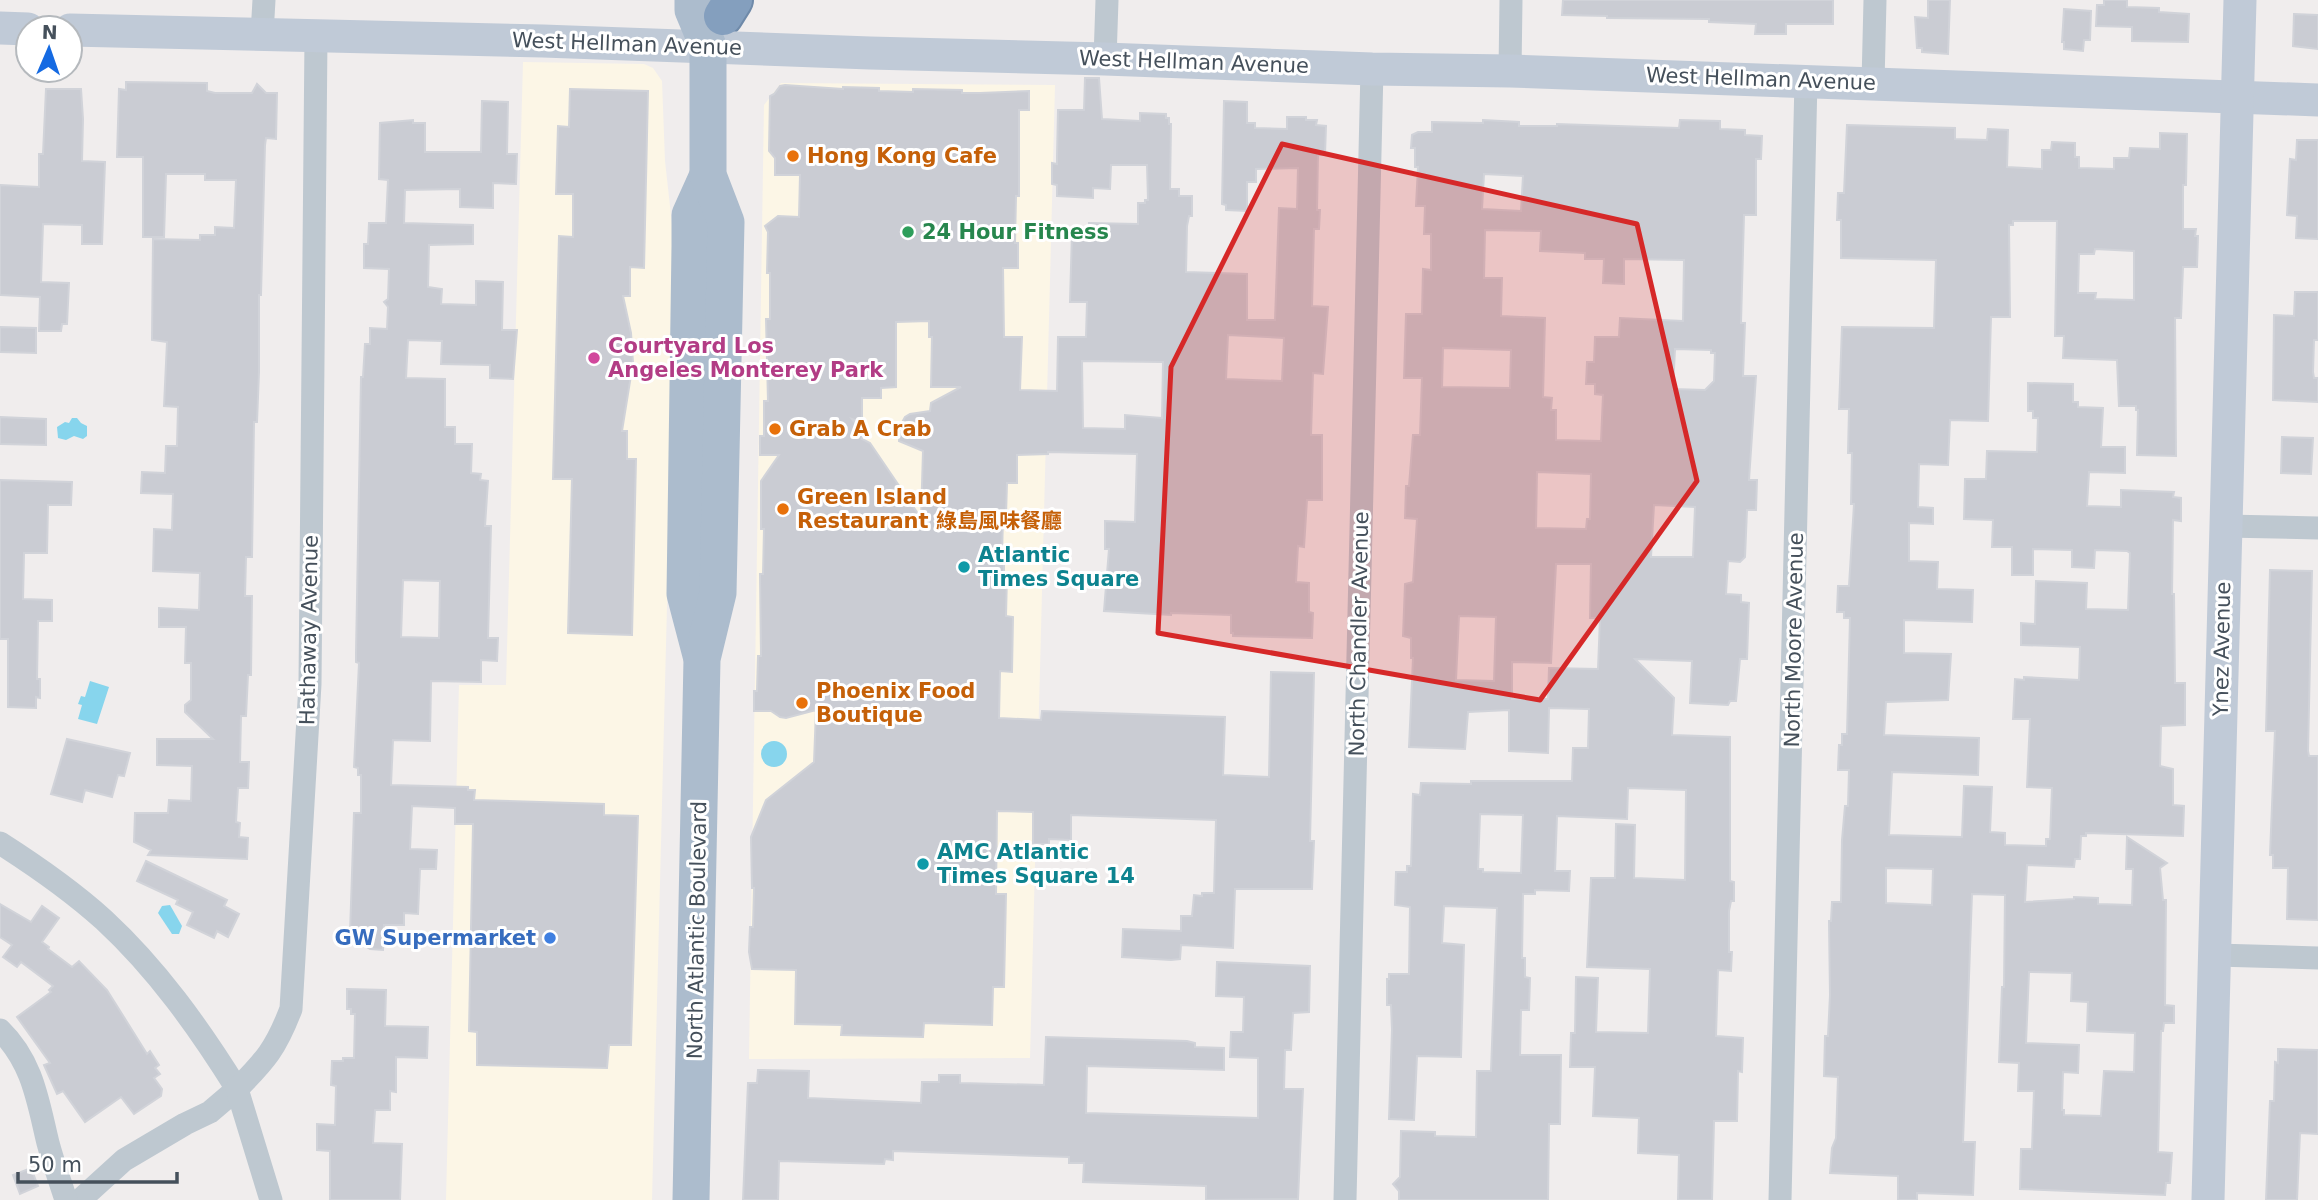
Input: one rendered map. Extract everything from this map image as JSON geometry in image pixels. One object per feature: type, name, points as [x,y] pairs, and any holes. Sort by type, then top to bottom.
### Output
[{"type":"main road","name":"North Atlantic Boulevard","points":[[691,1200],[702,659],[685,594],[690,215],[708,175],[716,12]]},
{"type":"street","points":[[262,34],[264,0]]},
{"type":"street","points":[[1105,58],[1107,0]]},
{"type":"street","points":[[1510,71],[1511,0]]},
{"type":"street","points":[[1873,83],[1875,0]]},
{"type":"street","name":"Ynez Avenue","points":[[2208,1200],[2240,0]]},
{"type":"street","name":"West Hellman Avenue","points":[[84,30],[316,37],[716,12],[870,53],[1806,80],[2318,100]]},
{"type":"street","name":"Hathaway Avenue","points":[[80,1200],[124,1160],[210,1112],[237,1089],[265,1061],[280,1036],[291,1009],[310,684],[316,37]]},
{"type":"street","name":"North Chandler Avenue","points":[[1345,1200],[1372,69]]},
{"type":"street","name":"North Moore Avenue","points":[[1780,1200],[1806,80]]},
{"type":"street","points":[[2225,526],[2318,528]]},
{"type":"street","points":[[0,843],[43,870],[104,920],[157,976],[209,1044],[237,1089],[271,1200]]},
{"type":"street","points":[[2216,955],[2318,958]]},
{"type":"street","points":[[0,1030],[23,1060],[38,1094],[48,1144],[66,1200]]},
{"type":"highlighted area","points":[[1282,144],[1637,224],[1697,481],[1540,700],[1158,633],[1171,367]]},
{"type":"shaded area","points":[[523,62],[644,64],[653,68],[662,81],[665,161],[673,233],[671,447],[652,1200],[446,1200],[459,685],[506,685]]},
{"type":"shaded area","name":"Atlantic Times Square","points":[[781,83],[1055,85],[1030,1058],[749,1059],[764,105]]},
{"type":"water","points":[[72,418],[77,418],[87,426],[87,436],[83,439],[74,436],[66,440],[58,438],[57,427],[65,422],[69,423]]},
{"type":"water","points":[[90,681],[109,687],[97,724],[78,719],[82,705],[78,704],[81,696],[85,697]]},
{"type":"water","points":[[774,741],[783,745],[787,754],[783,763],[774,767],[765,763],[761,754],[765,745]]},
{"type":"water","points":[[170,905],[182,926],[179,934],[172,934],[158,913],[162,906]]},
{"type":"building","points":[[1563,0],[1833,0],[1833,24],[1786,24],[1786,34],[1755,34],[1756,24],[1709,22],[1709,19],[1562,15]]},
{"type":"building","points":[[1928,0],[1950,0],[1948,54],[1922,52],[1922,48],[1917,48],[1915,17],[1928,18]]},
{"type":"building","points":[[2104,0],[2127,0],[2127,7],[2159,8],[2159,12],[2189,14],[2188,42],[2132,41],[2132,27],[2096,26],[2097,5],[2104,5]]},
{"type":"building","points":[[2064,9],[2091,11],[2090,40],[2084,40],[2083,51],[2064,49]]},
{"type":"building","points":[[2294,14],[2318,15],[2318,49],[2293,46]]},
{"type":"building","name":"Atlantic Times Square","points":[[1085,78],[1099,78],[1102,119],[1140,121],[1140,113],[1166,114],[1171,124],[1170,189],[1179,189],[1179,196],[1192,196],[1192,216],[1189,216],[1187,226],[1186,272],[1247,274],[1247,320],[1275,320],[1279,208],[1297,209],[1298,168],[1256,169],[1256,182],[1247,182],[1247,211],[1226,210],[1226,205],[1222,204],[1224,101],[1247,102],[1247,123],[1255,123],[1255,128],[1287,129],[1287,117],[1306,117],[1306,120],[1317,120],[1316,125],[1326,126],[1325,155],[1318,155],[1317,210],[1320,210],[1319,229],[1314,229],[1312,306],[1328,307],[1323,374],[1313,373],[1311,435],[1322,435],[1322,500],[1307,500],[1304,547],[1298,546],[1296,582],[1309,583],[1309,612],[1313,613],[1312,638],[1233,636],[1231,615],[1104,611],[1109,549],[1105,549],[1105,521],[1135,522],[1137,454],[1048,452],[1017,455],[1017,483],[1007,483],[1006,515],[1003,515],[1002,559],[1004,577],[1007,576],[1006,616],[1013,617],[1012,672],[1000,671],[999,718],[1041,720],[1042,711],[1225,717],[1223,775],[1269,777],[1271,672],[1314,673],[1310,841],[1314,841],[1312,889],[1235,889],[1233,948],[1181,945],[1180,959],[1122,957],[1123,929],[1181,931],[1181,916],[1192,916],[1194,895],[1214,893],[1216,820],[1071,815],[1071,840],[1049,839],[1049,844],[1033,844],[1033,812],[997,811],[996,894],[1006,894],[1004,987],[993,987],[992,1025],[924,1023],[923,1037],[841,1035],[842,1025],[795,1024],[796,970],[752,969],[749,952],[754,888],[751,837],[766,800],[814,762],[816,710],[786,718],[771,711],[754,711],[758,656],[761,656],[760,574],[763,574],[764,529],[761,529],[761,481],[779,455],[760,455],[760,436],[764,436],[764,401],[768,401],[766,319],[770,319],[768,232],[765,226],[778,216],[799,217],[800,175],[775,175],[775,158],[769,151],[770,96],[780,86],[785,85],[843,89],[879,88],[879,91],[913,92],[913,89],[962,90],[962,93],[1029,91],[1029,110],[1019,110],[1019,196],[1016,196],[1015,243],[1018,243],[1018,268],[1003,268],[1004,337],[1022,337],[1020,390],[1057,391],[1058,337],[1086,337],[1087,302],[1070,302],[1072,232],[1089,232],[1089,223],[1138,224],[1138,203],[1148,200],[1147,165],[1111,165],[1110,189],[1093,188],[1093,198],[1057,196],[1057,185],[1052,184],[1052,163],[1057,164],[1058,110],[1084,110]],"holes":[[[929,321],[929,337],[932,337],[931,387],[961,387],[931,403],[930,411],[905,417],[900,426],[899,441],[923,451],[921,518],[870,443],[862,439],[862,432],[852,419],[862,423],[862,398],[881,398],[881,388],[896,387],[896,322]],[[1228,335],[1284,338],[1282,381],[1226,379]],[[1082,361],[1163,362],[1162,418],[1125,415],[1125,429],[1083,428]]]},
{"type":"building","points":[[126,82],[207,83],[207,91],[215,93],[252,93],[257,84],[266,93],[277,93],[276,139],[266,138],[265,145],[259,372],[257,422],[254,422],[252,557],[246,557],[245,596],[252,596],[251,675],[248,675],[246,716],[241,716],[240,762],[249,762],[248,788],[238,788],[236,822],[240,823],[239,837],[248,838],[247,859],[148,855],[151,850],[134,842],[135,813],[168,813],[169,800],[191,801],[192,766],[157,765],[157,739],[213,739],[185,712],[185,705],[191,700],[191,663],[185,663],[186,627],[159,627],[159,608],[199,610],[200,573],[153,571],[154,529],[172,530],[173,494],[141,493],[142,472],[165,473],[166,446],[177,446],[178,407],[164,406],[167,342],[152,340],[153,239],[200,240],[200,235],[215,235],[215,227],[234,228],[236,180],[205,180],[205,174],[166,174],[164,237],[143,237],[143,157],[117,157],[119,89],[126,90]]},
{"type":"building","points":[[46,89],[81,89],[82,161],[105,162],[102,244],[82,244],[82,225],[43,224],[41,282],[69,283],[67,324],[62,324],[61,331],[39,331],[40,297],[0,295],[0,185],[39,187],[39,154],[43,154]]},
{"type":"building","name":"Courtyard Los Angeles Monterey Park","points":[[570,89],[648,91],[644,268],[630,267],[630,296],[623,296],[631,333],[633,363],[622,431],[627,431],[627,459],[636,459],[632,635],[568,633],[572,479],[553,479],[559,236],[573,237],[573,194],[556,194],[558,126],[569,127]]},
{"type":"building","points":[[482,101],[508,102],[507,154],[517,154],[516,184],[493,183],[493,208],[460,207],[460,189],[405,190],[404,223],[473,225],[473,244],[429,245],[428,287],[442,289],[441,304],[476,305],[476,281],[503,282],[502,330],[517,330],[513,379],[490,378],[490,365],[441,364],[442,341],[408,340],[406,378],[445,379],[445,427],[455,427],[455,444],[472,444],[471,473],[481,474],[480,480],[488,481],[485,526],[491,526],[488,638],[498,638],[497,661],[481,660],[481,682],[431,681],[430,741],[393,740],[391,785],[468,787],[468,790],[475,790],[474,800],[604,804],[604,815],[638,816],[631,1045],[609,1045],[607,1068],[477,1065],[477,1032],[469,1031],[473,824],[455,824],[455,808],[412,806],[410,849],[437,850],[436,869],[420,869],[418,914],[404,913],[404,925],[384,925],[383,950],[370,949],[359,942],[359,934],[350,934],[354,813],[361,813],[361,775],[358,775],[358,768],[354,767],[359,663],[356,662],[356,653],[361,377],[365,344],[370,344],[370,328],[387,329],[388,307],[384,302],[388,299],[389,269],[364,268],[364,244],[368,244],[369,223],[386,223],[388,180],[379,179],[380,123],[413,120],[413,123],[425,123],[425,152],[481,152]],"holes":[[[403,580],[440,581],[439,638],[401,637]]]},
{"type":"building","points":[[1483,120],[1519,122],[1519,126],[1557,124],[1679,128],[1680,120],[1720,121],[1720,129],[1745,130],[1745,135],[1762,136],[1761,159],[1756,159],[1756,215],[1744,215],[1741,323],[1745,323],[1743,376],[1756,376],[1749,480],[1757,480],[1756,510],[1747,510],[1745,557],[1740,562],[1728,561],[1726,594],[1741,595],[1741,602],[1749,603],[1747,659],[1740,659],[1736,701],[1730,701],[1728,705],[1690,703],[1692,661],[1635,659],[1674,698],[1672,735],[1730,737],[1730,881],[1734,882],[1734,901],[1731,901],[1729,911],[1729,952],[1732,952],[1731,971],[1718,970],[1716,1036],[1743,1038],[1742,1072],[1738,1071],[1737,1121],[1714,1121],[1712,1200],[1678,1200],[1679,1155],[1638,1153],[1639,1118],[1593,1116],[1595,1067],[1570,1067],[1571,1033],[1575,1033],[1576,977],[1598,978],[1596,1032],[1648,1033],[1650,969],[1587,967],[1591,878],[1615,878],[1616,824],[1635,825],[1634,878],[1685,880],[1686,790],[1628,788],[1627,819],[1557,816],[1555,871],[1570,871],[1569,891],[1535,890],[1535,894],[1523,894],[1522,958],[1525,958],[1525,977],[1530,978],[1529,1010],[1521,1010],[1520,1055],[1561,1055],[1560,1124],[1549,1124],[1548,1200],[1399,1200],[1399,1191],[1393,1184],[1400,1177],[1401,1131],[1435,1132],[1435,1136],[1476,1137],[1477,1071],[1491,1071],[1497,908],[1444,906],[1442,943],[1464,945],[1461,1057],[1417,1056],[1414,1120],[1389,1119],[1392,1030],[1391,1005],[1387,1005],[1387,979],[1389,974],[1409,974],[1410,907],[1395,905],[1396,872],[1407,872],[1407,866],[1411,866],[1413,794],[1420,795],[1421,783],[1572,781],[1573,748],[1588,748],[1589,709],[1549,708],[1548,753],[1509,751],[1509,710],[1468,712],[1465,749],[1409,747],[1413,658],[1411,638],[1403,636],[1405,584],[1413,582],[1417,519],[1405,518],[1406,486],[1409,486],[1413,435],[1420,435],[1422,378],[1404,378],[1406,314],[1422,314],[1423,269],[1431,270],[1431,234],[1424,234],[1425,206],[1416,206],[1418,167],[1415,167],[1415,148],[1411,148],[1412,135],[1432,132],[1432,122],[1483,123]],"holes":[[[1484,174],[1523,176],[1521,211],[1482,209]],[[1485,230],[1541,231],[1540,251],[1585,253],[1585,259],[1604,259],[1603,283],[1624,284],[1624,259],[1684,260],[1683,321],[1620,318],[1619,337],[1595,337],[1594,362],[1587,362],[1586,384],[1595,384],[1595,394],[1603,395],[1601,441],[1556,440],[1556,410],[1551,410],[1552,398],[1543,397],[1545,318],[1501,316],[1502,278],[1484,278]],[[1443,348],[1511,350],[1510,388],[1442,387]],[[1675,349],[1711,350],[1711,353],[1715,353],[1714,381],[1705,390],[1673,389]],[[1537,472],[1591,474],[1590,519],[1587,519],[1586,529],[1536,528]],[[1654,505],[1695,507],[1693,557],[1651,557]],[[1556,564],[1591,564],[1590,618],[1600,618],[1598,669],[1549,668],[1548,699],[1512,699],[1512,662],[1551,663]],[[1459,616],[1496,617],[1494,681],[1456,680]],[[1480,814],[1523,815],[1521,873],[1483,872],[1483,869],[1478,869]]]},
{"type":"building","points":[[1847,125],[1955,128],[1955,139],[1987,140],[1988,129],[2008,130],[2007,167],[2042,169],[2042,150],[2051,150],[2052,142],[2075,143],[2075,157],[2079,157],[2079,168],[2114,169],[2114,158],[2129,158],[2130,148],[2160,149],[2160,133],[2187,134],[2183,229],[2196,229],[2197,267],[2183,267],[2181,318],[2175,318],[2176,456],[2137,455],[2138,410],[2136,406],[2119,406],[2117,360],[2063,358],[2064,336],[2055,336],[2057,221],[2013,221],[2013,225],[2009,225],[2010,317],[1991,317],[1988,421],[1950,420],[1948,465],[1919,464],[1918,507],[1933,508],[1933,524],[1909,523],[1909,561],[1938,562],[1937,589],[1973,590],[1972,622],[1904,620],[1904,653],[1951,654],[1948,700],[1886,702],[1884,735],[1979,738],[1978,775],[1892,772],[1889,835],[1962,837],[1964,786],[1992,787],[1990,832],[2005,833],[2005,845],[2046,846],[2046,839],[2050,839],[2052,788],[2027,787],[2030,719],[2013,719],[2015,679],[2024,680],[2024,677],[2079,680],[2080,647],[2021,645],[2021,623],[2035,624],[2036,581],[2087,583],[2086,609],[2128,610],[2130,553],[2095,550],[2094,568],[2072,567],[2072,550],[2033,549],[2033,575],[2012,575],[2012,547],[1992,547],[1993,520],[1964,519],[1965,479],[1986,479],[1987,451],[2037,452],[2038,418],[2033,418],[2033,411],[2028,411],[2028,383],[2073,384],[2073,402],[2078,402],[2078,407],[2103,408],[2101,447],[2125,447],[2125,473],[2089,472],[2087,506],[2121,507],[2121,490],[2174,492],[2173,497],[2181,498],[2181,521],[2173,520],[2172,594],[2175,683],[2185,683],[2185,725],[2161,726],[2160,766],[2173,769],[2173,805],[2184,806],[2183,836],[2086,833],[2086,836],[2081,836],[2080,859],[2075,859],[2074,867],[2027,865],[2025,902],[2074,897],[2098,898],[2098,904],[2132,905],[2133,869],[2126,869],[2127,837],[2167,863],[2160,868],[2163,900],[2166,900],[2165,1005],[2174,1006],[2174,1023],[2164,1023],[2161,1031],[2158,1152],[2172,1153],[2170,1183],[2166,1183],[2165,1195],[2020,1189],[2021,1149],[2032,1149],[2034,1091],[2018,1091],[2019,1063],[1999,1062],[2004,987],[2005,895],[1972,894],[1963,1142],[1975,1142],[1973,1195],[1917,1193],[1917,1200],[1898,1200],[1898,1176],[1830,1173],[1832,1148],[1836,1138],[1838,1077],[1824,1076],[1830,995],[1829,921],[1832,902],[1841,902],[1842,840],[1845,806],[1848,806],[1849,770],[1838,770],[1839,745],[1842,745],[1842,734],[1847,734],[1850,618],[1844,618],[1844,612],[1837,612],[1838,586],[1849,586],[1854,504],[1851,504],[1852,453],[1848,453],[1849,409],[1839,409],[1842,327],[1934,328],[1936,260],[1841,258],[1841,220],[1837,220],[1838,193],[1844,193]],"holes":[[[2095,249],[2134,251],[2134,300],[2095,299],[2096,293],[2078,293],[2079,254],[2094,254]],[[1886,868],[1933,869],[1932,905],[1886,903]],[[2029,972],[2072,973],[2071,1001],[2088,1002],[2087,1031],[2135,1033],[2134,1072],[2104,1071],[2101,1116],[2064,1115],[2063,1072],[2078,1073],[2079,1045],[2026,1043]]]},
{"type":"building","points":[[2297,140],[2318,140],[2318,239],[2296,238],[2297,216],[2287,215],[2290,159],[2296,160]]},
{"type":"building","points":[[2295,292],[2318,292],[2318,340],[2314,340],[2313,372],[2314,378],[2318,378],[2318,402],[2273,400],[2274,315],[2294,316]]},
{"type":"building","points":[[0,327],[36,328],[36,353],[0,352]]},
{"type":"building","points":[[0,417],[46,419],[46,445],[0,444]]},
{"type":"building","points":[[2282,437],[2313,438],[2311,474],[2281,473]]},
{"type":"building","points":[[0,480],[72,482],[71,505],[48,505],[47,553],[24,553],[23,599],[52,600],[52,621],[38,621],[37,679],[40,679],[40,698],[36,697],[36,708],[8,707],[8,639],[0,639]]},
{"type":"building","points":[[2270,570],[2312,571],[2308,751],[2309,756],[2318,756],[2318,920],[2287,919],[2288,868],[2273,868],[2273,855],[2270,855],[2275,731],[2266,731]]},
{"type":"building","points":[[67,739],[130,753],[124,776],[118,775],[112,797],[85,790],[82,802],[51,794]]},
{"type":"building","points":[[146,861],[227,900],[224,906],[239,914],[228,937],[217,931],[214,938],[187,925],[193,912],[176,904],[178,900],[137,881]]},
{"type":"building","points":[[0,904],[31,922],[42,906],[59,918],[42,942],[72,967],[79,961],[107,990],[147,1054],[150,1051],[159,1065],[155,1068],[160,1074],[154,1078],[162,1089],[161,1096],[134,1114],[121,1097],[85,1122],[63,1091],[57,1094],[44,1065],[50,1063],[17,1017],[51,992],[49,990],[53,986],[21,962],[17,967],[3,957],[12,945],[0,937]]},
{"type":"building","points":[[1217,962],[1310,966],[1309,1012],[1293,1013],[1291,1050],[1285,1050],[1284,1089],[1303,1089],[1298,1199],[1206,1200],[1206,1186],[1083,1182],[1084,1163],[1069,1163],[1069,1157],[893,1151],[893,1160],[885,1159],[884,1164],[779,1161],[778,1200],[743,1200],[748,1083],[757,1083],[758,1070],[809,1071],[808,1098],[921,1103],[922,1082],[939,1082],[939,1075],[960,1075],[960,1083],[1044,1085],[1046,1037],[1187,1041],[1195,1043],[1195,1047],[1224,1048],[1224,1070],[1087,1066],[1086,1113],[1258,1118],[1258,1058],[1230,1057],[1231,1032],[1243,1032],[1244,997],[1216,996]]},
{"type":"building","points":[[347,989],[386,990],[385,1026],[428,1027],[427,1058],[396,1057],[396,1092],[390,1091],[390,1110],[375,1110],[373,1143],[402,1144],[400,1200],[330,1200],[330,1151],[317,1150],[317,1124],[335,1125],[336,1086],[331,1085],[332,1061],[354,1058],[355,1014],[351,1014],[351,1009],[347,1009]]},
{"type":"building","points":[[2278,1049],[2318,1050],[2318,1134],[2300,1133],[2297,1200],[2266,1200],[2270,1101],[2274,1101]]},
{"type":"building","points":[[31,1168],[38,1186],[20,1194],[13,1175]]},
{"type":"place","name":"Hong Kong Cafe","points":[[793,156]]},
{"type":"place","name":"24 Hour Fitness","points":[[908,232]]},
{"type":"place","name":"Courtyard Los Angeles Monterey Park","points":[[594,358]]},
{"type":"place","name":"Grab A Crab","points":[[775,429]]},
{"type":"place","name":"Green Island Restaurant 綠島風味餐廳","points":[[783,509]]},
{"type":"place","name":"Atlantic Times Square","points":[[964,567]]},
{"type":"place","name":"Phoenix Food Boutique","points":[[802,703]]},
{"type":"place","name":"AMC Atlantic Times Square 14","points":[[923,864]]},
{"type":"place","name":"GW Supermarket","points":[[550,938]]}]
